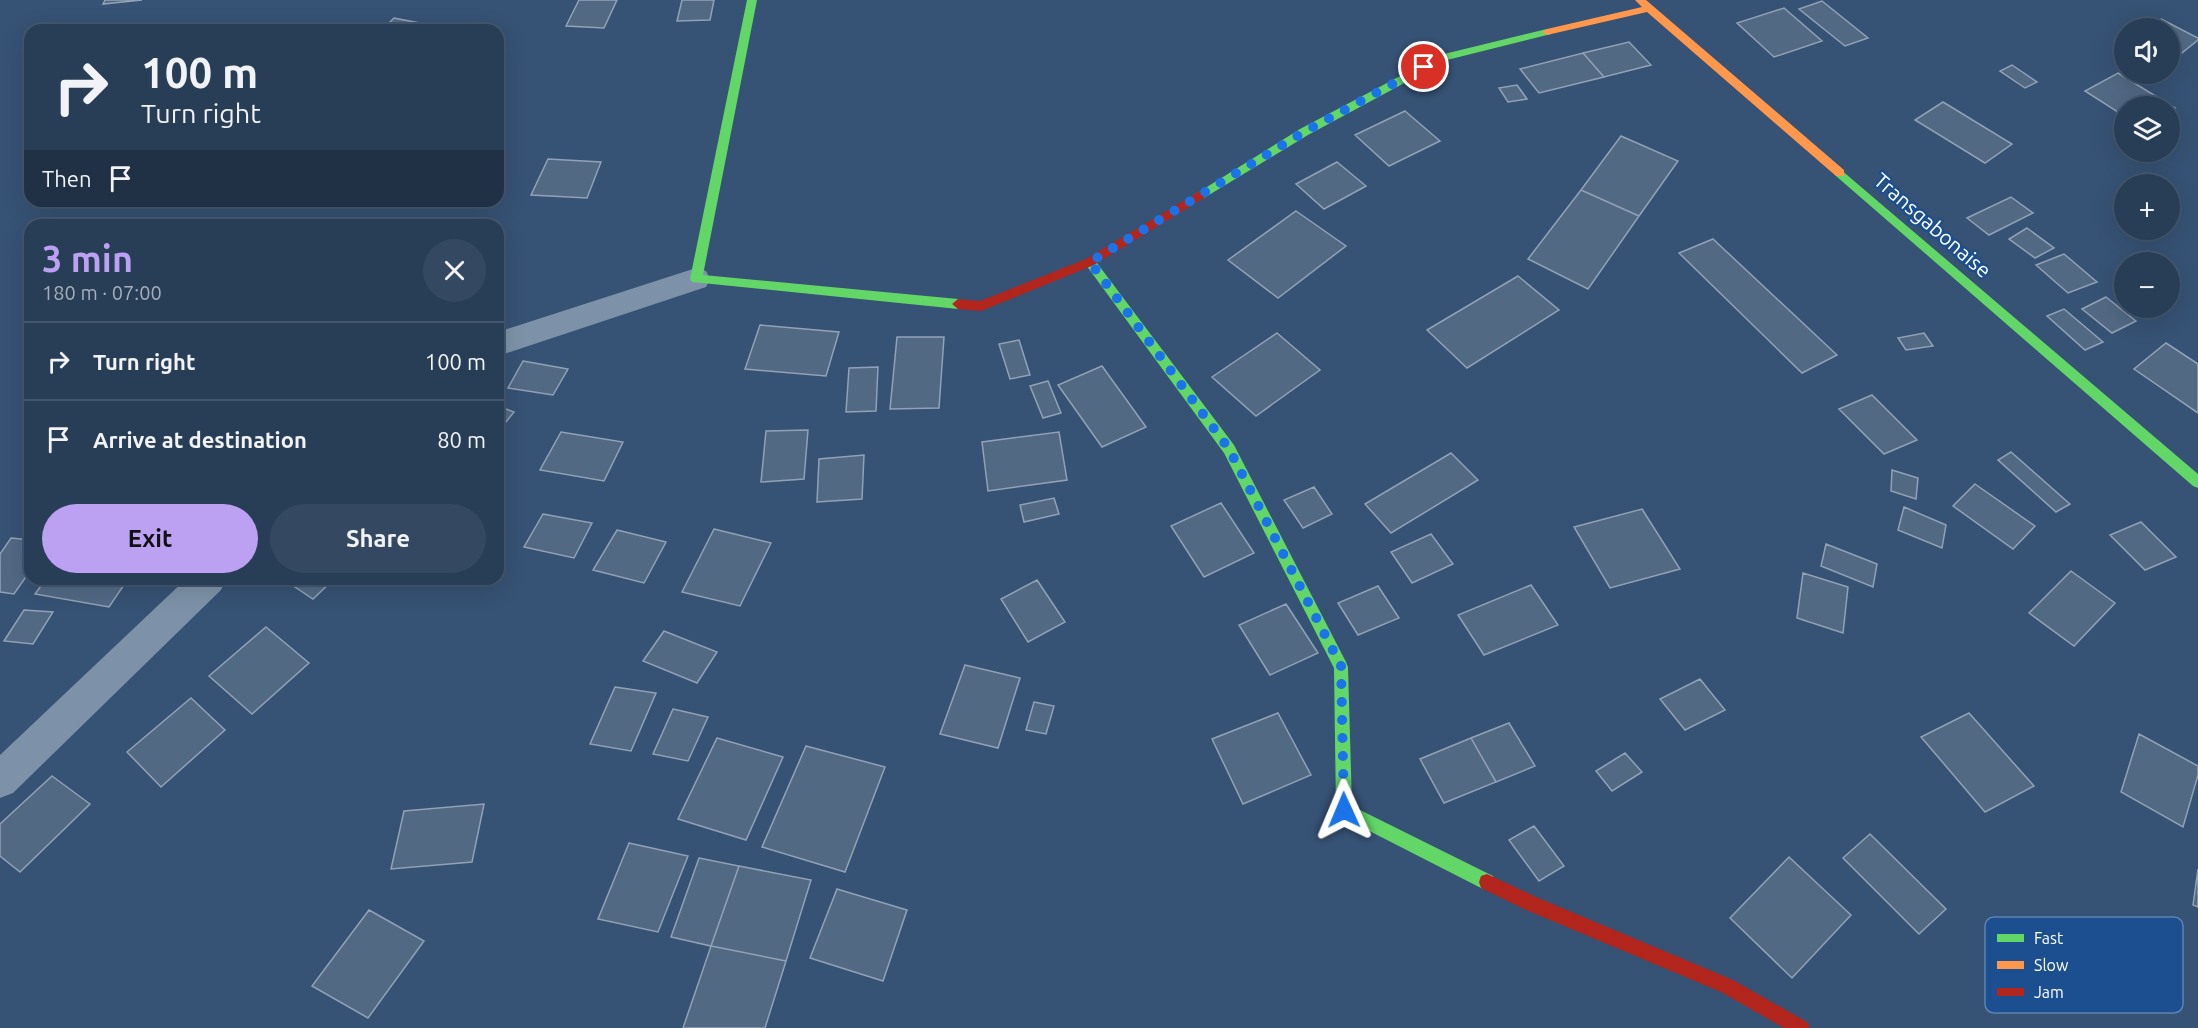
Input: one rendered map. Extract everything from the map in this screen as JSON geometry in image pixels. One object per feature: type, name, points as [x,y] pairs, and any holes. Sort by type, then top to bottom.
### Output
[{"type":"main road","points":[[752,0],[696,279],[981,306],[1090,262],[1304,132],[1444,57],[1645,4]]},
{"type":"main road","name":"Transgabonaise","points":[[1645,4],[2198,482]]},
{"type":"main road","points":[[1090,262],[1229,449],[1341,666],[1344,810],[1530,903],[1727,986],[1801,1028]]},
{"type":"street","points":[[504,342],[696,279]]},
{"type":"street","points":[[0,780],[203,585]]},
{"type":"building","points":[[105,0],[142,0],[103,4]]},
{"type":"building","points":[[579,0],[617,0],[604,28],[566,26]]},
{"type":"building","points":[[682,0],[714,0],[710,20],[677,21]]},
{"type":"building","points":[[1822,1],[1868,38],[1845,46],[1799,9]]},
{"type":"building","points":[[1784,8],[1822,41],[1774,57],[1737,23]]},
{"type":"building","points":[[394,18],[425,24],[388,24]]},
{"type":"building","points":[[2180,29],[2198,40],[2180,54]]},
{"type":"building","points":[[1629,42],[1651,65],[1604,77],[1583,53]]},
{"type":"building","points":[[1583,53],[1604,77],[1539,93],[1520,69]]},
{"type":"building","points":[[2012,65],[2037,82],[2025,88],[2000,71]]},
{"type":"building","points":[[2114,75],[2114,84],[2136,84],[2155,96],[2114,96],[2114,110],[2085,91]]},
{"type":"building","points":[[1517,85],[1527,99],[1508,102],[1499,88]]},
{"type":"building","points":[[1943,102],[2012,144],[1985,163],[1915,120]]},
{"type":"building","points":[[1405,111],[1440,141],[1389,166],[1355,135]]},
{"type":"building","points":[[1621,136],[1678,161],[1639,216],[1581,190]]},
{"type":"building","points":[[548,159],[601,162],[587,198],[531,195]]},
{"type":"building","points":[[1337,162],[1366,186],[1324,209],[1296,184]]},
{"type":"building","points":[[1581,190],[1639,216],[1588,289],[1528,259]]},
{"type":"building","points":[[2011,197],[2033,213],[1989,235],[1967,218]]},
{"type":"building","points":[[1296,211],[1346,246],[1278,298],[1228,260]]},
{"type":"building","points":[[2027,228],[2054,248],[2035,258],[2009,239]]},
{"type":"building","points":[[1713,239],[1837,355],[1802,373],[1679,253]]},
{"type":"building","points":[[2064,254],[2097,282],[2068,293],[2036,265]]},
{"type":"building","points":[[1518,276],[1559,310],[1467,368],[1427,330]]},
{"type":"building","points":[[2106,297],[2114,303],[2114,318],[2132,318],[2136,321],[2112,333],[2082,309]]},
{"type":"building","points":[[2064,309],[2103,342],[2085,350],[2047,316]]},
{"type":"building","points":[[760,325],[839,332],[826,376],[745,369]]},
{"type":"building","points":[[1277,333],[1320,370],[1256,416],[1212,377]]},
{"type":"building","points":[[1924,333],[1933,346],[1906,350],[1898,338]]},
{"type":"building","points":[[897,337],[944,337],[939,408],[890,409]]},
{"type":"building","points":[[1019,340],[1030,375],[1010,379],[999,344]]},
{"type":"building","points":[[2166,343],[2198,364],[2198,413],[2134,369]]},
{"type":"building","points":[[523,361],[568,369],[553,395],[508,388]]},
{"type":"building","points":[[1102,366],[1146,427],[1102,447],[1058,385]]},
{"type":"building","points":[[878,367],[876,411],[846,412],[849,368]]},
{"type":"building","points":[[1048,381],[1061,413],[1043,418],[1030,386]]},
{"type":"building","points":[[1872,395],[1917,440],[1884,454],[1839,409]]},
{"type":"building","points":[[504,408],[514,412],[504,424]]},
{"type":"building","points":[[808,430],[804,479],[761,482],[766,431]]},
{"type":"building","points":[[561,432],[623,442],[604,481],[540,470]]},
{"type":"building","points":[[1059,432],[1067,480],[988,491],[982,442]]},
{"type":"building","points":[[2011,452],[2070,504],[2056,512],[1998,460]]},
{"type":"building","points":[[1451,453],[1478,480],[1391,533],[1365,504]]},
{"type":"building","points":[[864,455],[862,499],[817,502],[819,459]]},
{"type":"building","points":[[1892,470],[1918,478],[1916,499],[1891,491]]},
{"type":"building","points":[[1975,484],[2035,526],[2013,549],[1953,506]]},
{"type":"building","points":[[1314,487],[1332,514],[1303,528],[1284,500]]},
{"type":"building","points":[[1054,498],[1059,514],[1024,522],[1020,505]]},
{"type":"building","points":[[1221,503],[1254,553],[1204,577],[1171,526]]},
{"type":"building","points":[[1904,507],[1946,525],[1942,548],[1898,530]]},
{"type":"building","points":[[1642,509],[1680,569],[1610,588],[1574,527]]},
{"type":"building","points":[[543,514],[592,523],[574,558],[524,547]]},
{"type":"building","points":[[2141,522],[2176,557],[2145,570],[2110,535]]},
{"type":"building","points":[[714,529],[771,543],[740,606],[682,592]]},
{"type":"building","points":[[617,530],[666,542],[644,583],[593,570]]},
{"type":"building","points":[[1431,534],[1453,564],[1412,583],[1391,552]]},
{"type":"building","points":[[11,538],[24,539],[24,580],[14,594],[0,592],[0,554]]},
{"type":"building","points":[[1826,544],[1877,564],[1873,587],[1821,566]]},
{"type":"building","points":[[2071,571],[2115,603],[2074,646],[2029,613]]},
{"type":"building","points":[[1803,573],[1848,587],[1843,633],[1797,618]]},
{"type":"building","points":[[1037,580],[1065,622],[1028,642],[1001,599]]},
{"type":"building","points":[[42,585],[124,585],[109,607],[35,594]]},
{"type":"building","points":[[292,585],[328,585],[313,599]]},
{"type":"building","points":[[1531,585],[1558,625],[1484,655],[1458,615]]},
{"type":"building","points":[[1378,586],[1399,618],[1358,635],[1338,603]]},
{"type":"building","points":[[1286,604],[1318,653],[1270,675],[1239,625]]},
{"type":"building","points":[[24,610],[53,612],[33,644],[4,641]]},
{"type":"building","points":[[266,627],[309,663],[252,714],[209,676]]},
{"type":"building","points":[[664,631],[717,652],[697,683],[643,661]]},
{"type":"building","points":[[965,665],[1020,678],[998,748],[940,734]]},
{"type":"building","points":[[1700,679],[1725,710],[1685,730],[1660,699]]},
{"type":"building","points":[[615,687],[656,693],[631,751],[590,744]]},
{"type":"building","points":[[191,698],[225,730],[161,787],[127,752]]},
{"type":"building","points":[[1034,702],[1054,706],[1046,734],[1026,730]]},
{"type":"building","points":[[673,709],[708,717],[688,761],[653,754]]},
{"type":"building","points":[[1278,713],[1311,775],[1243,804],[1212,739]]},
{"type":"building","points":[[1969,713],[2034,786],[1985,812],[1921,737]]},
{"type":"building","points":[[1509,723],[1535,766],[1496,782],[1471,738]]},
{"type":"building","points":[[2139,734],[2198,766],[2198,775],[2183,827],[2121,792]]},
{"type":"building","points":[[717,738],[783,757],[746,840],[678,819]]},
{"type":"building","points":[[1471,738],[1496,782],[1444,803],[1420,759]]},
{"type":"building","points":[[806,746],[885,767],[845,872],[762,847]]},
{"type":"building","points":[[1625,753],[1642,772],[1612,791],[1596,771]]},
{"type":"building","points":[[52,776],[90,804],[20,872],[0,856],[0,824]]},
{"type":"building","points":[[484,804],[472,862],[391,869],[404,811]]},
{"type":"building","points":[[1534,826],[1564,866],[1539,881],[1509,840]]},
{"type":"building","points":[[1870,834],[1946,909],[1919,934],[1843,858]]},
{"type":"building","points":[[629,843],[688,856],[658,932],[598,919]]},
{"type":"building","points":[[1789,857],[1851,915],[1792,978],[1730,918]]},
{"type":"building","points":[[699,858],[739,866],[711,946],[671,937]]},
{"type":"building","points":[[739,866],[811,880],[786,961],[711,946]]},
{"type":"building","points":[[2198,869],[2198,907],[2193,905]]},
{"type":"building","points":[[837,889],[907,910],[883,981],[810,958]]},
{"type":"building","points":[[369,910],[424,941],[368,1018],[312,986]]},
{"type":"building","points":[[711,946],[786,961],[765,1028],[683,1028]]},
{"type":"traffic: fast","points":[[752,0],[696,279],[958,304]]},
{"type":"traffic: fast","points":[[1200,195],[1304,132],[1444,57],[1547,32]]},
{"type":"traffic: fast","points":[[1840,173],[2198,482]]},
{"type":"traffic: fast","points":[[1090,262],[1229,449],[1341,667],[1344,810],[1487,882]]},
{"type":"traffic: slow","points":[[1640,0],[1840,173]]},
{"type":"traffic: slow","points":[[1547,32],[1649,8]]},
{"type":"traffic: jam","points":[[958,304],[981,306],[1090,262],[1200,195]]},
{"type":"traffic: jam","points":[[1487,882],[1530,903],[1727,986],[1801,1028]]},
{"type":"route","points":[[1344,810],[1341,666],[1229,449],[1090,262],[1304,132],[1424,67]]}]
